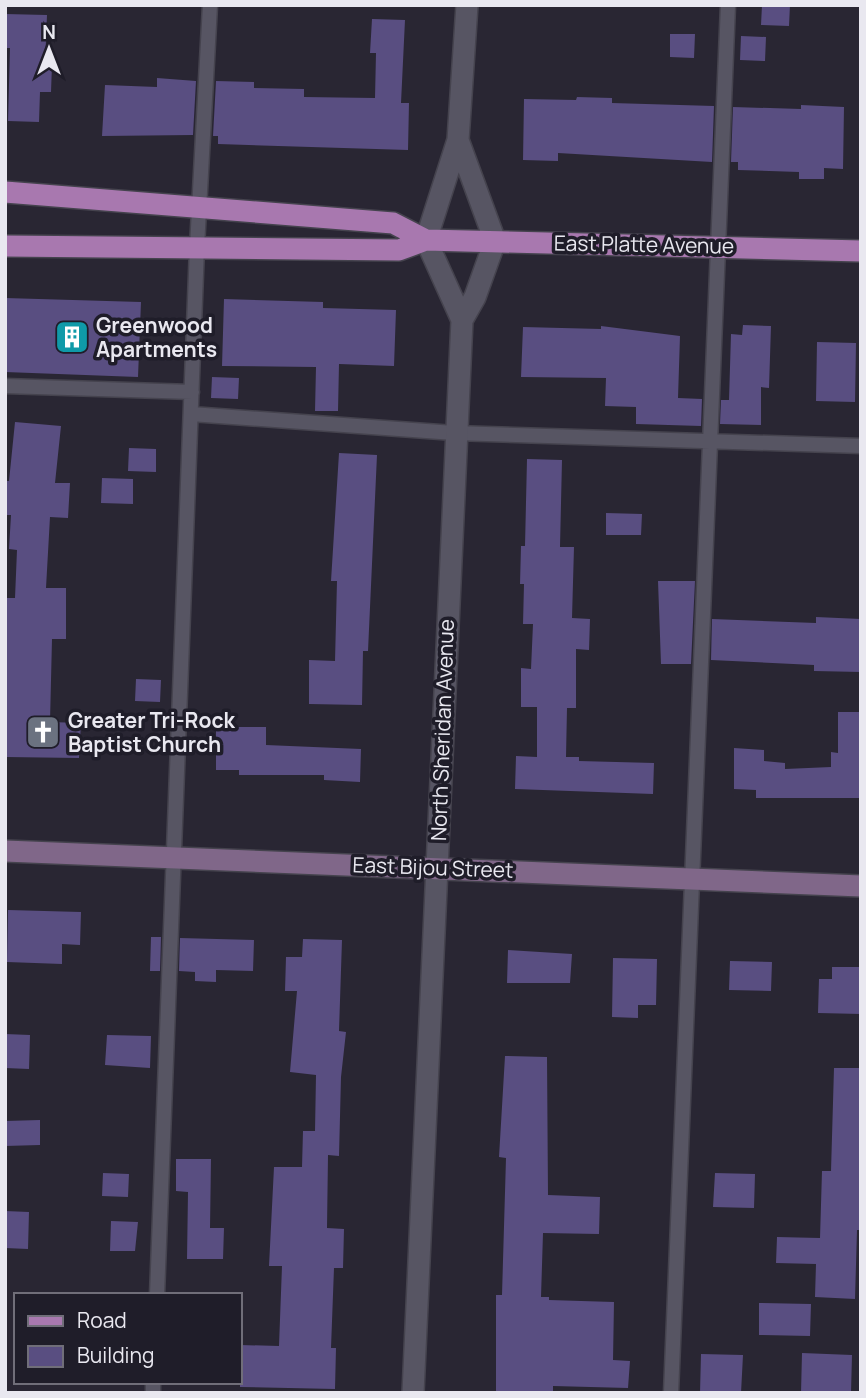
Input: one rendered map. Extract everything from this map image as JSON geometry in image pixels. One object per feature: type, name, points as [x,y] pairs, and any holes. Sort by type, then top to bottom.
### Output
[{"type":"main road","name":"East Platte Avenue","points":[[5,192],[393,223],[426,240]]},
{"type":"main road","name":"East Platte Avenue","points":[[5,246],[399,250],[426,240],[861,251]]},
{"type":"street","points":[[426,240],[458,139],[467,5]]},
{"type":"street","points":[[458,139],[495,241]]},
{"type":"street","name":"North Sheridan Avenue","points":[[426,240],[462,320]]},
{"type":"street","name":"North Sheridan Avenue","points":[[413,1393],[454,433],[462,320],[475,297],[495,241]]},
{"type":"street","name":"East Bijou Street","points":[[5,851],[436,866],[861,886]]},
{"type":"lane","points":[[157,1293],[197,247],[210,5]]},
{"type":"lane","points":[[671,1393],[728,5]]},
{"type":"lane","points":[[5,386],[192,392]]},
{"type":"lane","points":[[191,414],[454,433],[861,446]]},
{"type":"building","points":[[762,5],[790,5],[789,26],[761,25]]},
{"type":"building","points":[[5,14],[47,15],[45,65],[52,65],[51,92],[40,92],[39,122],[8,121],[10,48],[5,48]]},
{"type":"building","points":[[372,19],[405,20],[401,103],[409,103],[408,150],[218,144],[218,136],[213,136],[216,81],[254,82],[254,88],[304,89],[304,97],[375,98],[376,53],[370,53]]},
{"type":"building","points":[[670,34],[695,34],[694,58],[670,57]]},
{"type":"building","points":[[741,36],[766,37],[765,61],[740,60]]},
{"type":"building","points":[[157,78],[196,81],[193,135],[102,136],[105,85],[157,87]]},
{"type":"building","points":[[577,97],[612,98],[612,103],[714,106],[712,162],[558,153],[558,161],[523,160],[524,99],[576,100]]},
{"type":"building","points":[[801,105],[844,107],[843,169],[824,168],[824,179],[799,179],[799,172],[738,170],[738,162],[731,162],[733,107],[801,109]]},
{"type":"building","name":"Greenwood Apartments","points":[[5,298],[141,302],[138,377],[5,372]]},
{"type":"building","points":[[224,299],[323,302],[323,308],[396,310],[394,366],[339,364],[338,411],[315,411],[316,367],[222,366]]},
{"type":"building","points":[[743,325],[771,326],[769,388],[761,387],[761,425],[720,424],[721,400],[729,400],[731,334],[742,335]]},
{"type":"building","points":[[601,326],[680,336],[678,398],[702,399],[701,426],[636,424],[636,407],[605,406],[606,378],[521,377],[523,327],[601,329]]},
{"type":"building","points":[[817,342],[856,343],[855,402],[816,401]]},
{"type":"building","points":[[212,377],[239,378],[238,399],[211,398]]},
{"type":"building","points":[[15,422],[61,426],[55,483],[70,483],[68,518],[50,517],[46,588],[66,588],[66,639],[52,639],[50,722],[81,723],[79,758],[6,757],[7,598],[15,598],[17,550],[9,549],[11,515],[5,515],[5,481],[9,481]]},
{"type":"building","points":[[129,448],[156,449],[156,472],[128,471]]},
{"type":"building","points":[[339,453],[377,455],[368,651],[363,651],[362,705],[309,704],[309,660],[335,661],[337,581],[331,581]]},
{"type":"building","points":[[527,459],[562,460],[560,547],[574,547],[572,618],[590,619],[589,650],[576,649],[576,708],[567,708],[566,757],[579,757],[579,761],[654,763],[653,794],[515,789],[516,756],[537,757],[537,707],[521,707],[521,668],[531,669],[533,624],[523,624],[524,584],[520,584],[521,546],[525,546]]},
{"type":"building","points":[[102,478],[133,479],[133,504],[101,503]]},
{"type":"building","points":[[606,513],[642,514],[641,535],[606,535]]},
{"type":"building","points":[[658,581],[695,581],[691,664],[661,664]]},
{"type":"building","points":[[816,617],[861,619],[861,672],[814,671],[814,665],[711,660],[712,619],[816,623]]},
{"type":"building","points":[[136,679],[161,680],[160,702],[135,701]]},
{"type":"building","points":[[838,712],[861,712],[861,798],[756,798],[756,790],[734,789],[734,748],[764,750],[764,761],[785,763],[785,769],[831,767],[831,752],[838,753]]},
{"type":"building","points":[[216,727],[266,727],[266,745],[361,749],[360,782],[324,780],[324,775],[239,775],[239,770],[216,770]]},
{"type":"building","points":[[8,910],[81,912],[80,945],[62,944],[62,964],[7,962]]},
{"type":"building","points":[[151,937],[161,937],[160,971],[150,971]]},
{"type":"building","points":[[180,938],[254,940],[253,971],[216,970],[216,982],[195,981],[195,972],[179,971]]},
{"type":"building","points":[[303,939],[342,940],[339,1031],[346,1032],[341,1077],[339,1156],[328,1155],[327,1228],[344,1229],[343,1268],[334,1268],[331,1348],[336,1348],[335,1389],[240,1387],[242,1345],[279,1346],[282,1266],[269,1266],[274,1167],[302,1167],[303,1131],[315,1131],[316,1075],[290,1072],[297,991],[285,991],[286,957],[302,957]]},
{"type":"building","points":[[508,950],[572,954],[570,983],[507,983]]},
{"type":"building","points":[[613,958],[657,959],[656,1005],[638,1005],[638,1018],[612,1017]]},
{"type":"building","points":[[730,961],[772,962],[771,991],[729,990]]},
{"type":"building","points":[[832,967],[861,967],[861,1014],[818,1013],[819,979],[832,979]]},
{"type":"building","points":[[5,1034],[30,1035],[29,1069],[5,1068]]},
{"type":"building","points":[[107,1035],[151,1036],[150,1068],[105,1065]]},
{"type":"building","points":[[505,1056],[547,1057],[548,1195],[600,1197],[599,1234],[543,1233],[541,1297],[549,1297],[549,1300],[614,1302],[613,1360],[630,1361],[628,1388],[553,1386],[553,1393],[496,1393],[496,1295],[502,1295],[506,1158],[499,1157]]},
{"type":"building","points":[[834,1068],[861,1068],[861,1230],[857,1230],[855,1299],[815,1297],[816,1264],[776,1263],[777,1237],[820,1238],[822,1171],[831,1171]]},
{"type":"building","points":[[40,1120],[40,1145],[5,1146],[5,1121]]},
{"type":"building","points":[[176,1159],[211,1159],[210,1228],[224,1228],[223,1259],[187,1259],[188,1192],[176,1191]]},
{"type":"building","points":[[103,1173],[129,1174],[128,1197],[102,1196]]},
{"type":"building","points":[[715,1173],[755,1174],[754,1208],[713,1207]]},
{"type":"building","points":[[5,1211],[29,1212],[28,1249],[5,1248]]},
{"type":"building","points":[[111,1221],[138,1222],[135,1251],[110,1251]]},
{"type":"building","points":[[759,1303],[811,1304],[810,1336],[759,1335]]},
{"type":"building","points":[[802,1353],[852,1355],[851,1393],[801,1393]]},
{"type":"building","points":[[701,1354],[743,1355],[741,1393],[700,1393]]},
{"type":"place","name":"Greenwood Apartments","points":[[72,337]]},
{"type":"place","name":"Greater Tri-Rock Baptist Church","points":[[43,732]]}]
